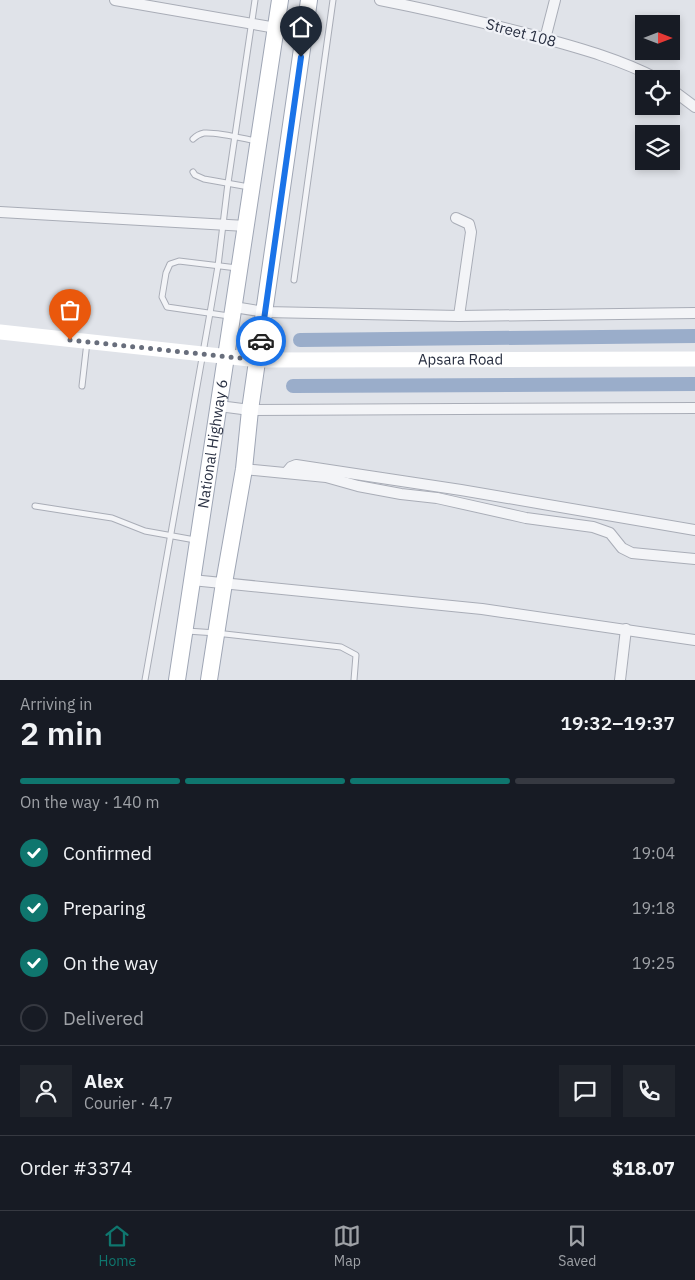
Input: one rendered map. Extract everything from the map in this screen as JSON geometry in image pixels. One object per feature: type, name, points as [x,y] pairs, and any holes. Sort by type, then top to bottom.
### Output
[{"type":"main road","name":"National Highway 6","points":[[177,680],[280,0]]},
{"type":"main road","name":"National Highway 6","points":[[209,680],[244,469],[250,410],[309,0]]},
{"type":"main road","name":"Apsara Road","points":[[0,332],[258,360],[695,359]]},
{"type":"street","points":[[115,0],[149,3],[276,28]]},
{"type":"street","name":"Street 108","points":[[380,0],[436,11],[545,39],[605,56],[637,70]]},
{"type":"street","points":[[545,39],[555,0]]},
{"type":"street","points":[[680,96],[695,107]]},
{"type":"street","points":[[0,212],[246,226]]},
{"type":"street","points":[[456,218],[469,224],[471,232],[459,316]]},
{"type":"street","points":[[233,312],[459,316],[695,313]]},
{"type":"street","points":[[218,406],[250,410],[695,408]]},
{"type":"street","points":[[286,473],[291,467],[296,465],[461,490],[695,530]]},
{"type":"street","points":[[244,469],[326,476],[358,486],[437,498],[526,518],[593,527],[610,532],[622,548],[632,553],[695,559]]},
{"type":"street","points":[[192,580],[482,609],[695,640]]},
{"type":"street","points":[[620,680],[626,630]]},
{"type":"lane","points":[[145,680],[204,354],[256,0]]},
{"type":"lane","points":[[294,280],[333,0]]},
{"type":"lane","points":[[193,139],[203,133],[259,141]]},
{"type":"lane","points":[[193,172],[204,179],[252,187]]},
{"type":"lane","points":[[233,312],[210,314],[167,307],[162,297],[163,289],[170,264],[179,261],[240,268]]},
{"type":"lane","points":[[82,386],[87,342]]},
{"type":"lane","points":[[34,506],[112,518],[146,531],[198,540]]},
{"type":"lane","points":[[184,631],[341,647],[356,655],[354,680]]},
{"type":"waterway","points":[[300,340],[695,336]]},
{"type":"waterway","points":[[293,386],[695,384]]},
{"type":"way so far","points":[[70,340],[258,360],[261,341]]},
{"type":"route","points":[[261,341],[301,57]]}]
